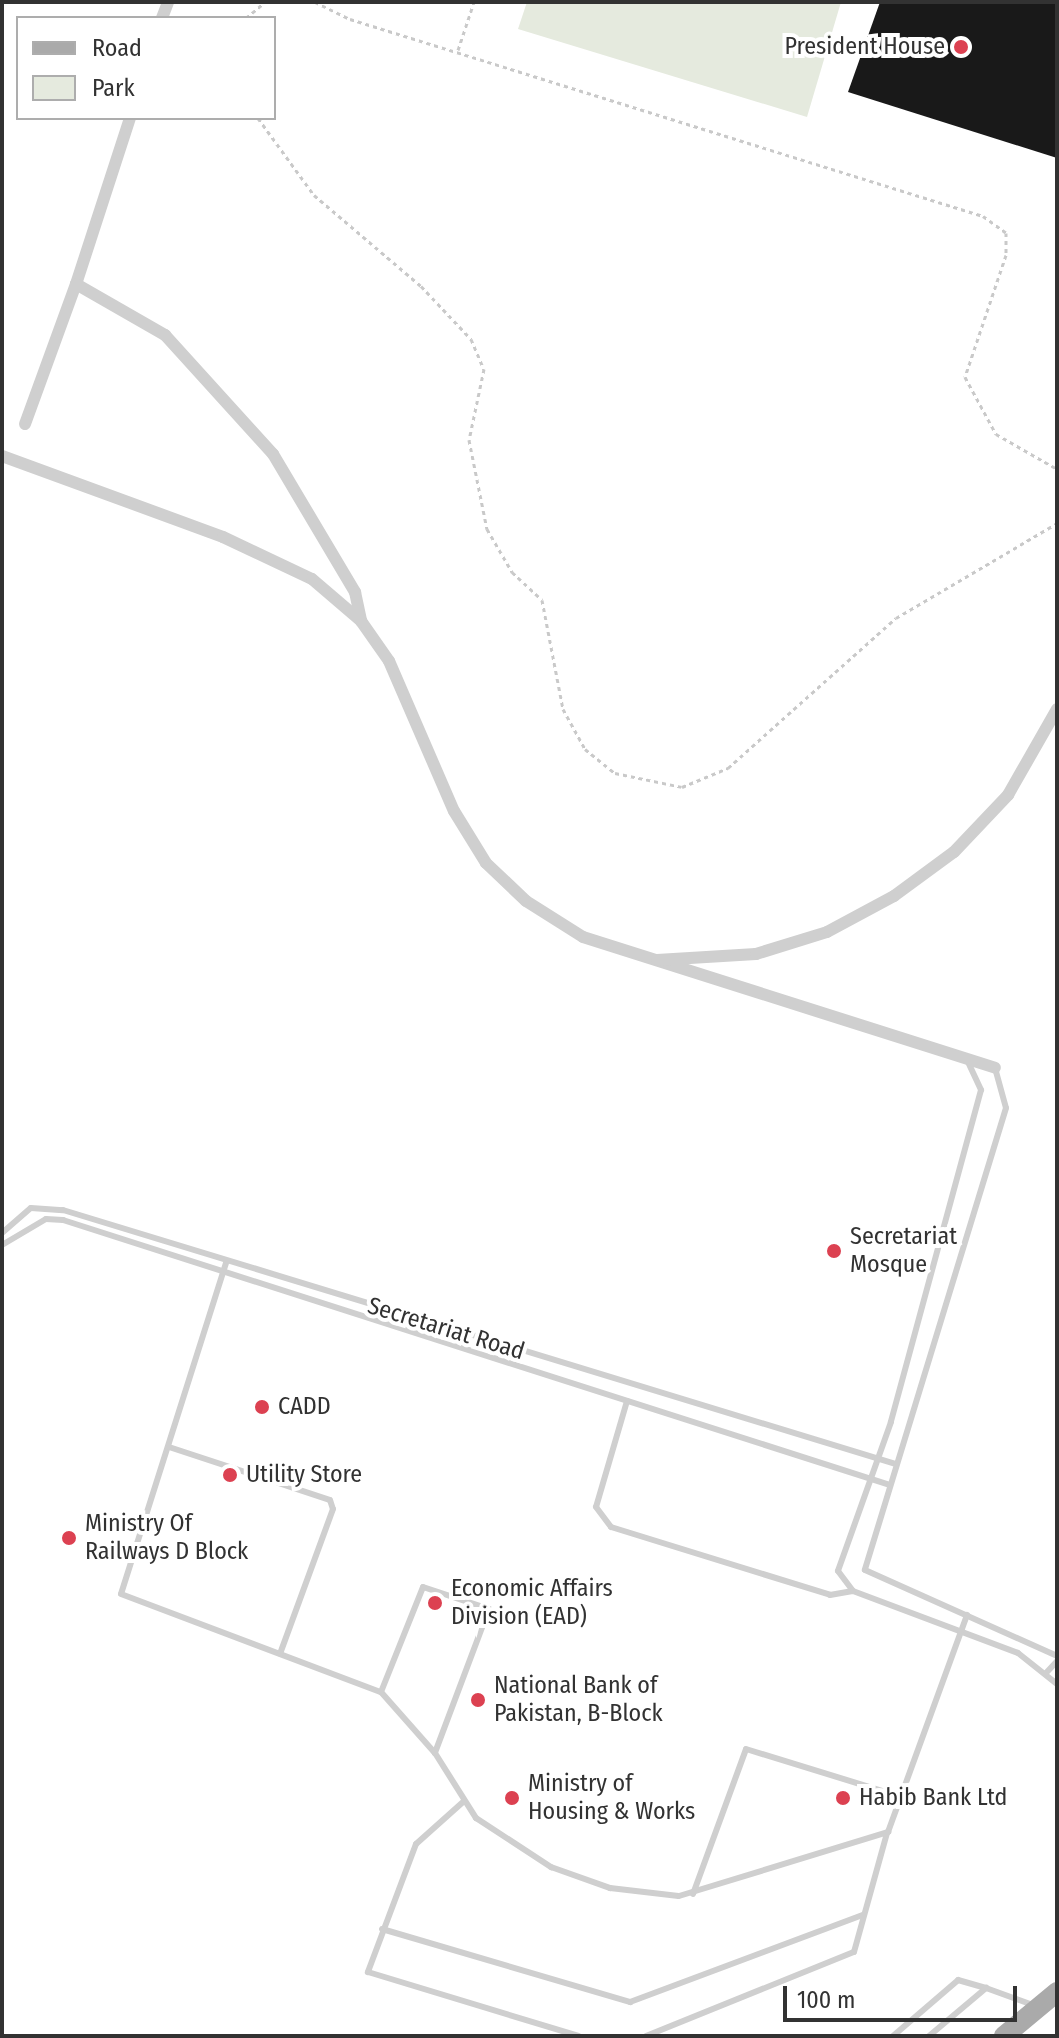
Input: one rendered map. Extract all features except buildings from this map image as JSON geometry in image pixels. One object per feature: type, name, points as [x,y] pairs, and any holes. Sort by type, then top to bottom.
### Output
[{"type":"main road","points":[[1004,2036],[1057,1992]]},
{"type":"street","points":[[25,424],[76,284],[129,120]]},
{"type":"street","points":[[76,284],[165,335],[273,454],[355,592],[361,621]]},
{"type":"street","points":[[2,456],[223,537],[312,579],[361,621],[389,661],[454,811],[486,863],[526,901],[583,937],[995,1068]]},
{"type":"street","points":[[650,960],[756,954],[827,932],[894,896],[954,852],[1008,795],[1057,709]]},
{"type":"lane","points":[[853,1591],[838,1571],[879,1458],[981,1090],[966,1059]]},
{"type":"lane","points":[[995,1068],[1006,1108],[865,1570],[1057,1658],[1046,1673]]},
{"type":"lane","name":"Secretariat Road","points":[[2,1233],[31,1208],[63,1210],[226,1263],[896,1464]]},
{"type":"lane","name":"Secretariat Road","points":[[2,1245],[46,1219],[63,1220],[890,1485]]},
{"type":"lane","points":[[226,1263],[121,1594],[381,1692],[435,1753],[463,1802],[551,1867],[635,1893],[693,1894],[888,1832]]},
{"type":"lane","points":[[627,1401],[596,1507],[611,1527],[830,1595],[853,1591],[963,1630],[1046,1673],[1057,1684]]},
{"type":"lane","points":[[169,1447],[330,1500],[333,1509],[280,1654]]},
{"type":"lane","points":[[381,1692],[423,1587],[489,1609],[435,1753]]},
{"type":"lane","points":[[646,2036],[854,1952],[888,1832],[905,1798],[967,1615]]},
{"type":"lane","points":[[693,1894],[746,1749],[905,1798]]},
{"type":"lane","points":[[463,1802],[416,1844],[368,1972],[578,2036]]},
{"type":"lane","points":[[382,1929],[630,2002],[863,1915]]},
{"type":"lane","points":[[893,2036],[958,1980],[1039,2007]]},
{"type":"lane","points":[[929,2036],[986,1988]]},
{"type":"path","points":[[248,16],[265,2]]},
{"type":"path","points":[[315,2],[983,216],[1006,233],[1006,255],[965,377],[996,434],[1057,469]]},
{"type":"path","points":[[458,50],[474,2]]},
{"type":"path","points":[[259,120],[314,195],[421,286],[471,339],[484,369],[469,440],[487,529],[512,572],[542,600],[563,709],[585,749],[615,773],[682,787],[728,768],[896,618],[1057,523]]},
{"type":"green space","points":[[527,2],[841,2],[807,117],[518,29]]},
{"type":"place","name":"President House","points":[[961,47]]},
{"type":"place","name":"Secretariat Mosque","points":[[834,1251]]},
{"type":"place","name":"CADD","points":[[262,1407]]},
{"type":"place","name":"Utility Store","points":[[230,1475]]},
{"type":"place","name":"Ministry Of Railways D Block","points":[[69,1538]]},
{"type":"place","name":"Economic Affairs Division (EAD)","points":[[435,1603]]},
{"type":"place","name":"National Bank of Pakistan, B-Block","points":[[478,1700]]},
{"type":"place","name":"Ministry of Housing & Works","points":[[512,1798]]},
{"type":"place","name":"Habib Bank Ltd","points":[[843,1798]]}]
